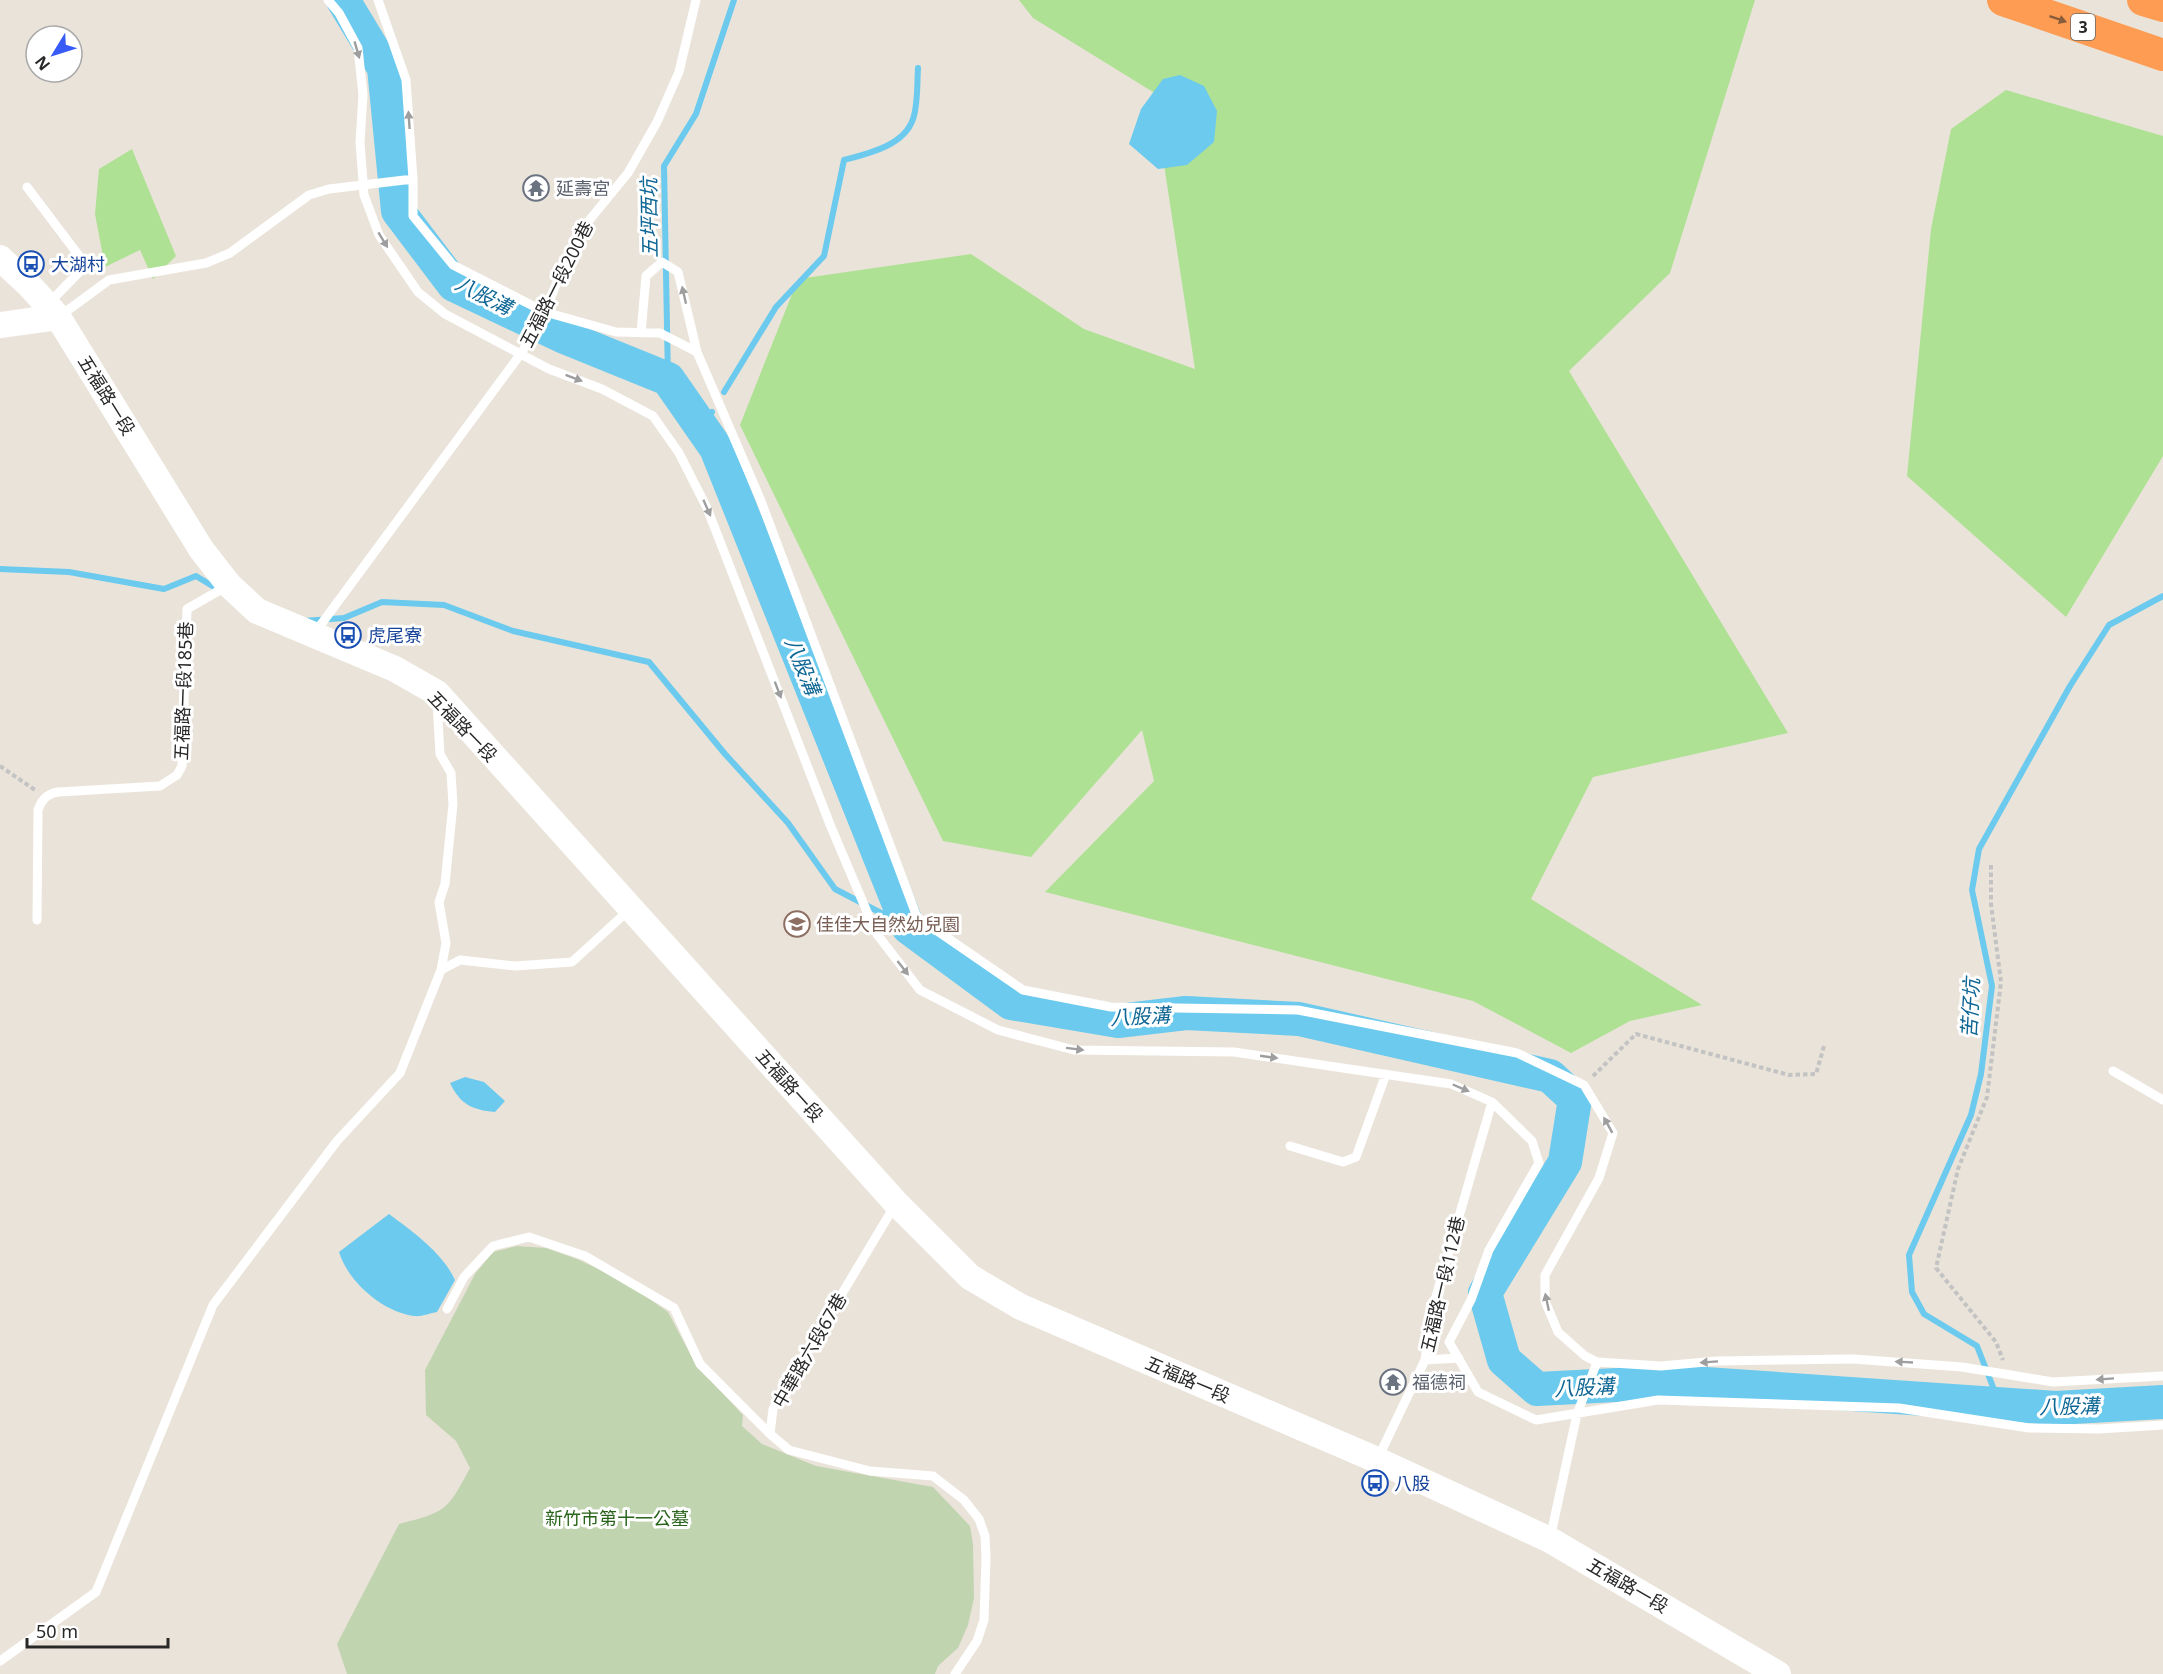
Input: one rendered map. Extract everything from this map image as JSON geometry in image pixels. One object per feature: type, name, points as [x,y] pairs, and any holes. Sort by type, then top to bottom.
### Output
[{"type":"highway","name":"3","points":[[2003,0],[2163,55]]},
{"type":"highway","points":[[2143,0],[2163,6]]},
{"type":"main road","name":"五福路一段","points":[[0,258],[53,311],[201,549],[229,585],[257,611],[395,669],[437,693],[896,1203],[970,1277],[1021,1307],[1377,1460],[1550,1540],[1778,1674]]},
{"type":"main road","points":[[0,325],[53,311]]},
{"type":"lane","points":[[328,0],[339,13],[358,48],[363,95],[360,142],[363,187],[379,235],[418,292],[445,314],[522,352],[549,369],[602,389],[653,416],[679,453],[707,508],[876,933],[920,990],[998,1030],[1074,1050],[1234,1052],[1451,1084],[1492,1102],[1532,1141],[1539,1163],[1489,1250],[1471,1300],[1449,1342],[1478,1392],[1536,1420],[1658,1400],[1899,1408],[2029,1428],[2099,1429],[2163,1425]]},
{"type":"lane","points":[[378,0],[406,80],[413,179],[413,216],[453,265],[545,312],[616,332],[660,333],[697,352]]},
{"type":"lane","name":"五福路一段200巷","points":[[312,636],[522,352],[545,312],[565,262],[582,229],[628,173],[657,122],[680,72],[696,0]]},
{"type":"lane","points":[[53,311],[109,280],[206,263],[230,253],[309,195],[329,189],[363,187],[413,179]]},
{"type":"lane","points":[[27,187],[86,265],[53,311]]},
{"type":"lane","points":[[642,333],[646,276],[662,262],[678,272],[697,352],[760,501],[918,917],[1023,990],[1111,1007],[1298,1010],[1517,1053],[1584,1085],[1613,1133],[1599,1178],[1545,1275],[1545,1301],[1558,1332],[1585,1356],[1597,1362],[1661,1366],[1717,1361],[1853,1359],[1962,1367],[2053,1382],[2163,1376]]},
{"type":"lane","name":"五福路一段185巷","points":[[45,797],[58,792],[160,786],[177,775],[182,766],[187,609],[229,585]]},
{"type":"lane","points":[[0,1661],[96,1592],[213,1305],[337,1141],[400,1073],[441,970],[446,943],[439,902],[445,884],[453,804],[451,773],[440,754],[437,693]]},
{"type":"lane","points":[[38,920],[38,810],[45,797]]},
{"type":"lane","points":[[441,970],[460,960],[515,966],[572,962],[631,909]]},
{"type":"lane","points":[[2113,1071],[2163,1100]]},
{"type":"lane","points":[[1290,1146],[1343,1162],[1356,1157],[1386,1074]]},
{"type":"lane","name":"五福路一段112巷","points":[[1377,1460],[1425,1360],[1436,1296],[1492,1102]]},
{"type":"lane","name":"中華路六段67巷","points":[[770,1434],[773,1409],[896,1203]]},
{"type":"lane","points":[[447,1309],[464,1277],[493,1246],[529,1237],[585,1256],[674,1308],[700,1364],[789,1450],[870,1471],[933,1476],[964,1500],[979,1519],[985,1536],[987,1558],[984,1620],[977,1641],[955,1674]]},
{"type":"lane","points":[[1425,1360],[1459,1358]]},
{"type":"lane","points":[[1550,1540],[1577,1414],[1597,1362]]},
{"type":"path","points":[[0,766],[45,797]]},
{"type":"path","points":[[1991,865],[1991,904],[2001,982],[1987,1097],[1958,1169],[1936,1268],[1996,1342],[2003,1374]]},
{"type":"path","points":[[1584,1085],[1636,1034],[1789,1075],[1816,1074],[1824,1046]]},
{"type":"green space","points":[[1019,0],[1755,0],[1670,273],[1569,371],[1788,733],[1593,777],[1531,899],[1702,1005],[1630,1021],[1571,1053],[1473,1001],[1045,892],[1154,781],[1142,730],[1031,857],[943,841],[740,425],[798,279],[971,254],[1084,329],[1195,369],[1153,92],[1033,18]]},
{"type":"green space","points":[[2006,90],[2163,136],[2163,456],[2066,617],[1907,476],[1931,229],[1951,129]]},
{"type":"green space","points":[[132,149],[176,256],[153,279],[140,250],[105,267],[95,214],[99,169]]},
{"type":"green space","name":"新竹市第十一公墓","points":[[517,1246],[546,1248],[577,1259],[626,1282],[668,1312],[696,1365],[743,1415],[742,1426],[762,1444],[816,1466],[933,1487],[970,1526],[973,1544],[974,1598],[968,1625],[958,1648],[938,1666],[935,1674],[347,1674],[337,1644],[399,1524],[427,1516],[444,1508],[456,1493],[470,1468],[456,1441],[426,1415],[425,1370],[475,1274],[493,1252]]},
{"type":"water","points":[[1180,75],[1204,86],[1217,111],[1214,142],[1187,165],[1158,169],[1129,144],[1141,109],[1163,79]]},
{"type":"water","points":[[465,1077],[484,1082],[505,1101],[495,1112],[480,1110],[468,1105],[458,1096],[450,1083]]},
{"type":"water","points":[[389,1214],[417,1235],[443,1260],[455,1280],[437,1312],[414,1316],[390,1309],[368,1294],[350,1274],[344,1263],[339,1252]]},
{"type":"waterway","name":"八股溝","points":[[343,0],[384,68],[398,211],[454,285],[562,336],[668,379],[716,448],[908,927],[1011,1003],[1118,1021],[1186,1013],[1299,1019],[1550,1076],[1575,1099],[1565,1162],[1485,1293],[1504,1360],[1537,1389],[1676,1382],[2056,1408],[2163,1402]]},
{"type":"waterway","name":"五坪西坑","points":[[668,379],[664,166],[696,114],[734,0]]},
{"type":"waterway","points":[[724,392],[776,307],[824,256],[844,160],[884,147],[902,136],[908,128],[916,107],[918,68]]},
{"type":"waterway","points":[[703,430],[712,412]]},
{"type":"waterway","points":[[0,569],[69,572],[164,589],[196,576],[219,590]]},
{"type":"waterway","name":"苦仔坑","points":[[2000,1405],[1977,1346],[1924,1314],[1912,1292],[1909,1255],[1971,1115],[1981,1074],[1992,986],[1972,890],[1979,849],[2070,686],[2109,625],[2163,596]]},
{"type":"waterway","points":[[304,621],[344,618],[382,602],[444,605],[513,631],[649,662],[725,754],[788,823],[835,889],[908,927]]},
{"type":"place","name":"延壽宮","points":[[536,188]]},
{"type":"place","name":"大湖村","points":[[31,264]]},
{"type":"place","name":"虎尾寮","points":[[348,635]]},
{"type":"place","name":"佳佳大自然幼兒園","points":[[797,924]]},
{"type":"place","name":"福德祠","points":[[1393,1382]]},
{"type":"place","name":"八股","points":[[1375,1483]]}]
